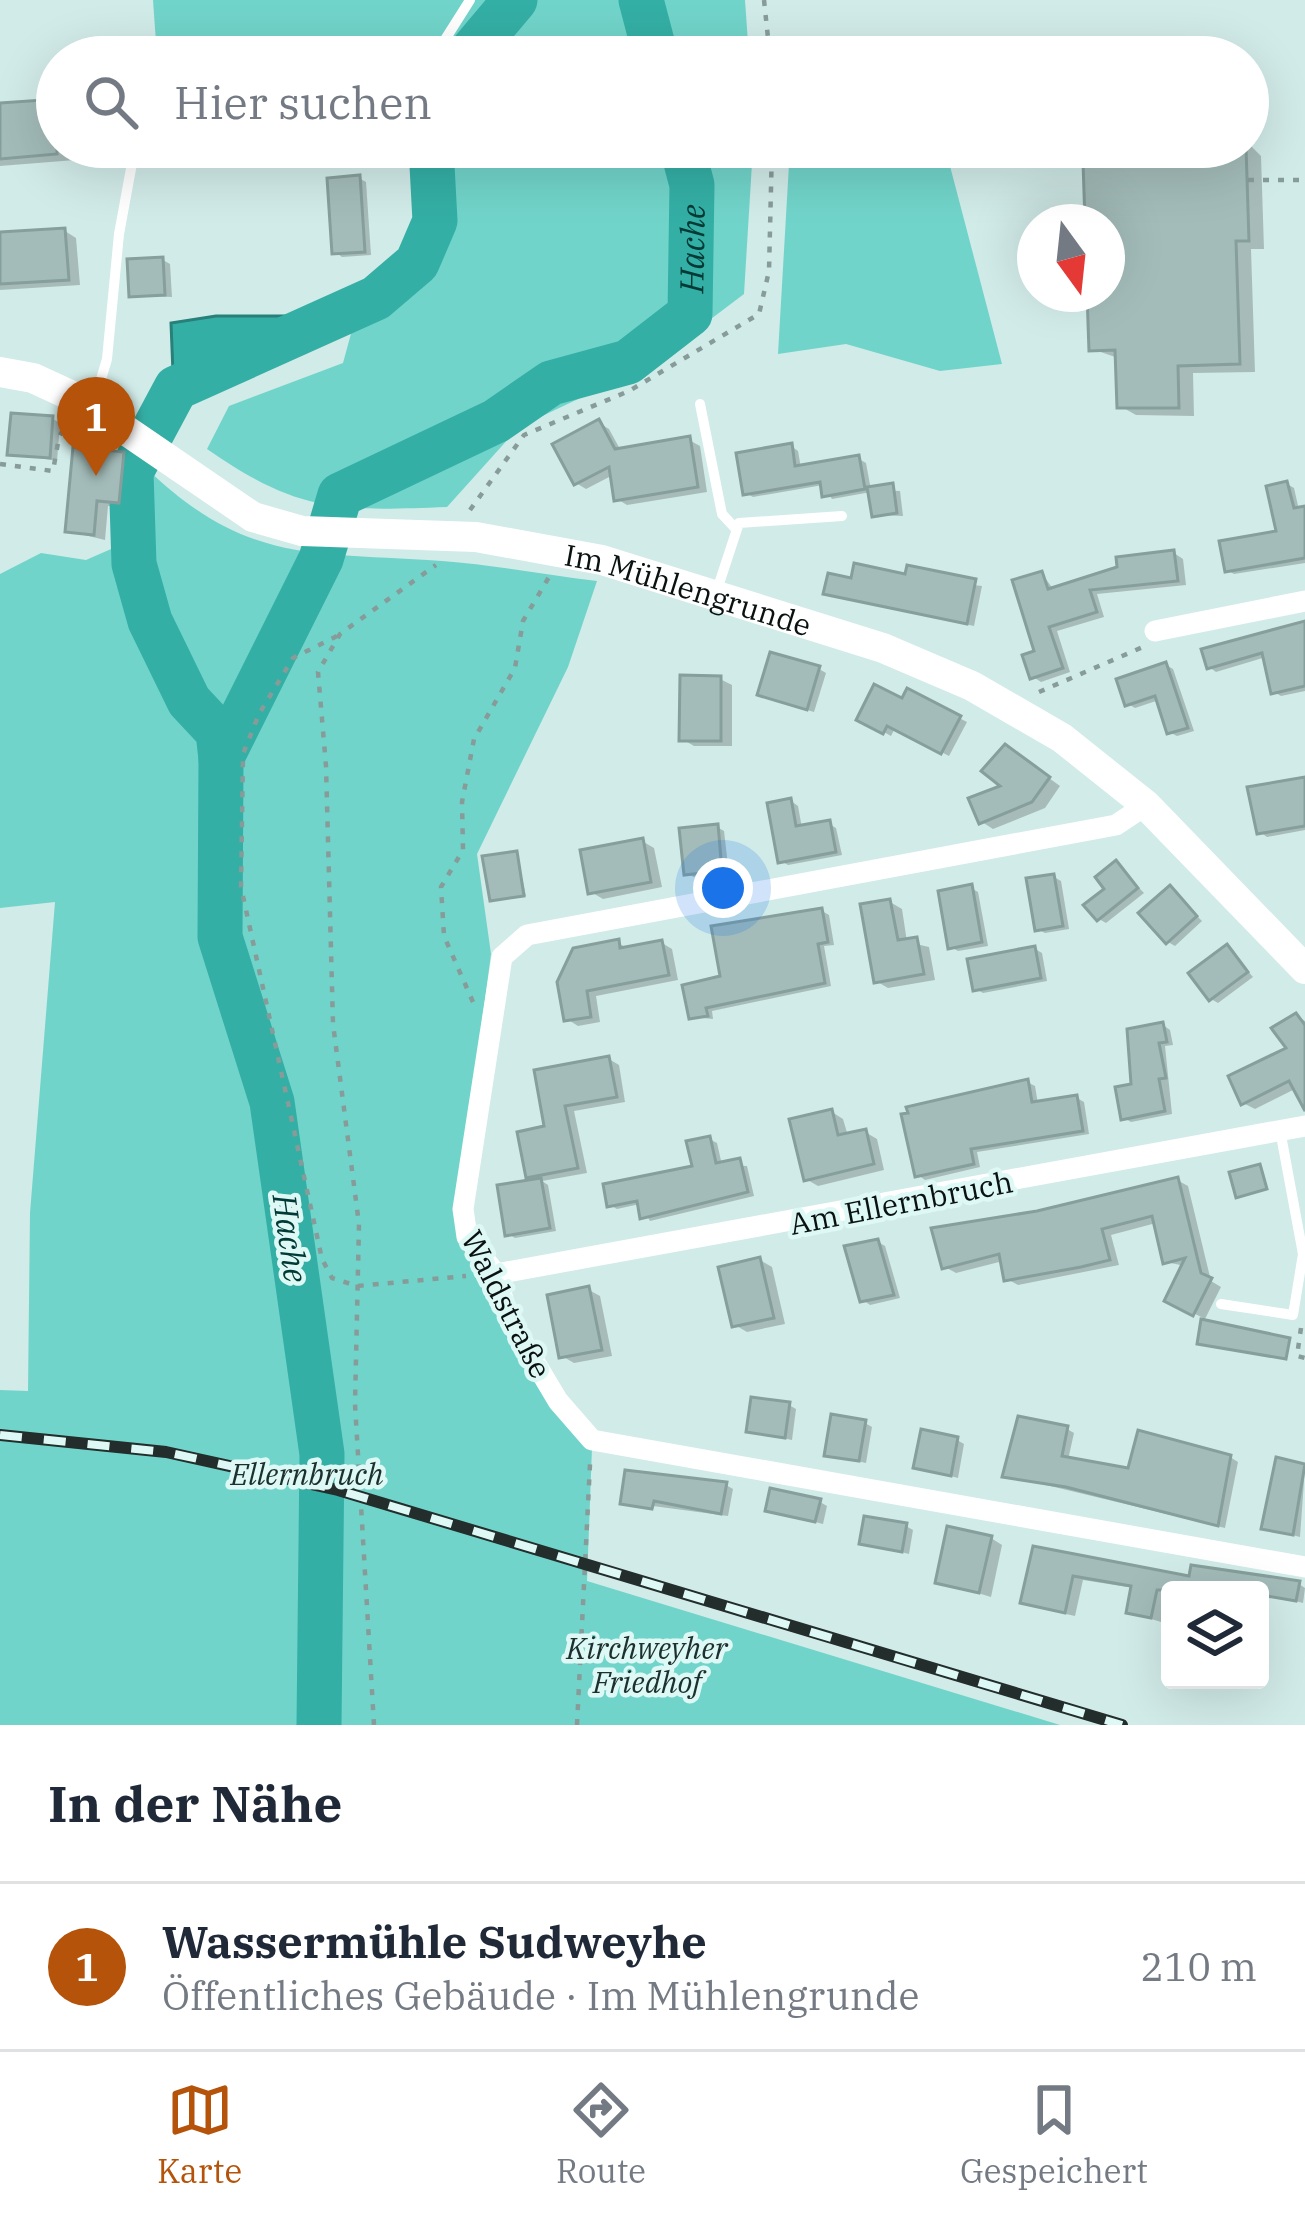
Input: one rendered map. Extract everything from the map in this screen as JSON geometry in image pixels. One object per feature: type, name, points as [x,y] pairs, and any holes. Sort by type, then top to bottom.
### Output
[{"type":"main road","name":"Im Mühlengrunde","points":[[0,372],[33,378],[83,401],[253,518],[302,532],[350,536],[462,528],[564,551],[716,593],[883,648],[993,696],[1062,738],[1146,806],[1302,959]]},
{"type":"street","points":[[1155,632],[1305,602]]},
{"type":"street","name":"Waldstraße","points":[[592,1440],[558,1401],[508,1317],[496,1274],[467,1237],[464,1209],[490,1026],[502,957],[512,943],[527,934],[1116,825],[1146,806]]},
{"type":"street","name":"Am Ellernbruch","points":[[496,1274],[1305,1126]]},
{"type":"street","points":[[592,1440],[1305,1567]]},
{"type":"lane","points":[[447,36],[470,0]]},
{"type":"lane","points":[[83,401],[99,386],[107,359],[119,234],[131,168]]},
{"type":"lane","points":[[700,404],[722,514],[736,529]]},
{"type":"lane","points":[[716,593],[739,523],[842,516]]},
{"type":"lane","points":[[1221,1304],[1293,1315],[1303,1253],[1280,1130]]},
{"type":"path","points":[[764,0],[768,36]]},
{"type":"path","points":[[446,1276],[357,1286],[332,1278],[322,1259],[241,887],[243,754],[259,713],[293,658],[340,634],[438,562],[500,463],[524,435],[628,391],[759,314],[769,272],[771,168]]},
{"type":"path","points":[[1248,180],[1305,180]]},
{"type":"path","points":[[0,464],[53,471],[58,437],[83,401]]},
{"type":"path","points":[[490,1026],[471,998],[444,936],[441,887],[463,850],[462,802],[473,739],[515,668],[523,621],[564,551]]},
{"type":"path","points":[[1035,696],[1142,649],[1155,632]]},
{"type":"path","points":[[340,634],[318,672],[326,766],[333,1024],[358,1224],[355,1404],[374,1725]]},
{"type":"path","points":[[1293,1315],[1302,1324],[1297,1356],[1305,1358]]},
{"type":"path","points":[[577,1725],[582,1540],[592,1440]]},
{"type":"green space","points":[[153,0],[745,0],[748,36],[156,36]]},
{"type":"green space","points":[[437,168],[752,168],[744,294],[650,365],[519,427],[447,507],[376,509],[321,504],[268,486],[207,449],[229,406],[343,363],[355,319],[434,258],[446,203]]},
{"type":"green space","points":[[789,168],[951,168],[1002,364],[940,371],[846,344],[778,354]]},
{"type":"green space","name":"Ellernbruch","points":[[146,468],[217,522],[284,548],[461,563],[597,581],[568,667],[477,854],[491,954],[457,1211],[474,1261],[502,1318],[592,1448],[587,1581],[1060,1725],[0,1725],[0,1390],[28,1391],[30,1213],[55,902],[0,908],[0,574],[41,553],[86,560],[143,535],[141,483]]},
{"type":"shaded area","points":[[216,316],[286,316],[288,345],[207,395],[182,398],[173,373],[171,323]]},
{"type":"building","points":[[36,100],[36,156],[0,159],[0,103]]},
{"type":"building","points":[[1083,168],[1247,168],[1249,241],[1236,241],[1240,364],[1178,366],[1179,408],[1117,408],[1115,350],[1089,351],[1088,312],[1125,312],[1125,204],[1084,204]]},
{"type":"building","points":[[360,175],[365,252],[332,254],[327,178]]},
{"type":"building","points":[[65,228],[69,280],[0,284],[0,232]]},
{"type":"building","points":[[163,257],[165,295],[129,297],[127,259]]},
{"type":"building","points":[[11,413],[53,416],[50,458],[7,455]]},
{"type":"building","points":[[599,419],[615,449],[690,436],[698,487],[614,501],[609,467],[574,485],[552,444]]},
{"type":"building","points":[[792,443],[795,466],[859,455],[865,489],[822,497],[820,482],[743,495],[736,453]]},
{"type":"building","points":[[73,447],[124,452],[119,503],[97,501],[94,535],[65,532]]},
{"type":"building","points":[[1287,481],[1294,508],[1305,506],[1305,558],[1225,572],[1219,541],[1276,531],[1266,486]]},
{"type":"building","points":[[893,483],[897,513],[872,517],[867,487]]},
{"type":"building","points":[[1174,550],[1178,581],[1090,590],[1097,612],[1049,627],[1063,668],[1030,679],[1022,655],[1034,651],[1012,580],[1042,571],[1048,589],[1117,567],[1116,557]]},
{"type":"building","points":[[854,563],[905,574],[907,565],[976,579],[967,624],[823,594],[828,573],[851,578]]},
{"type":"building","points":[[1305,621],[1305,686],[1271,694],[1262,653],[1207,669],[1201,649]]},
{"type":"building","points":[[770,652],[820,666],[807,710],[757,695]]},
{"type":"building","points":[[1166,662],[1188,728],[1167,734],[1155,696],[1125,706],[1116,679]]},
{"type":"building","points":[[680,675],[721,676],[721,741],[679,741]]},
{"type":"building","points":[[874,684],[902,698],[907,688],[961,716],[941,754],[887,726],[883,734],[856,720]]},
{"type":"building","points":[[1005,744],[1050,777],[1032,802],[979,824],[968,798],[1000,786],[981,771]]},
{"type":"building","points":[[1305,777],[1305,826],[1257,834],[1247,787]]},
{"type":"building","points":[[791,798],[796,826],[830,820],[836,852],[778,863],[767,803]]},
{"type":"building","points":[[718,824],[722,871],[684,875],[679,828]]},
{"type":"building","points":[[643,838],[651,882],[588,894],[580,850]]},
{"type":"building","points":[[517,851],[524,896],[490,901],[482,856]]},
{"type":"building","points":[[1116,860],[1138,888],[1097,921],[1083,905],[1104,889],[1095,877]]},
{"type":"building","points":[[1054,874],[1063,926],[1035,931],[1026,878]]},
{"type":"building","points":[[972,884],[982,942],[948,949],[938,891]]},
{"type":"building","points":[[1170,885],[1197,916],[1166,944],[1138,913]]},
{"type":"building","points":[[890,899],[898,940],[917,937],[924,974],[874,983],[860,904]]},
{"type":"building","points":[[822,908],[828,942],[818,944],[825,983],[706,1008],[708,1016],[689,1019],[682,985],[720,976],[711,926]]},
{"type":"building","points":[[619,939],[620,948],[662,940],[669,975],[587,991],[591,1017],[564,1021],[557,982],[573,948]]},
{"type":"building","points":[[1227,944],[1248,972],[1209,1001],[1188,973]]},
{"type":"building","points":[[1035,946],[1041,978],[973,991],[967,959]]},
{"type":"building","points":[[1296,1013],[1305,1025],[1305,1111],[1289,1081],[1241,1105],[1228,1076],[1286,1048],[1271,1028]]},
{"type":"building","points":[[1163,1022],[1167,1042],[1159,1043],[1166,1078],[1159,1079],[1165,1111],[1121,1120],[1115,1087],[1131,1084],[1127,1029]]},
{"type":"building","points":[[609,1056],[617,1097],[565,1106],[578,1168],[526,1178],[517,1132],[544,1126],[534,1070]]},
{"type":"building","points":[[1028,1079],[1032,1102],[1077,1095],[1083,1131],[971,1149],[974,1164],[915,1177],[901,1114],[908,1113],[906,1107]]},
{"type":"building","points":[[832,1109],[838,1135],[866,1129],[874,1164],[804,1181],[789,1119]]},
{"type":"building","points":[[710,1136],[716,1163],[740,1158],[748,1192],[640,1219],[637,1201],[607,1207],[603,1184],[692,1166],[686,1141]]},
{"type":"building","points":[[1260,1164],[1267,1189],[1236,1198],[1229,1172]]},
{"type":"building","points":[[1178,1177],[1201,1273],[1212,1278],[1193,1316],[1164,1301],[1185,1258],[1163,1264],[1152,1216],[1102,1229],[1110,1260],[1004,1281],[999,1254],[942,1269],[931,1228],[1037,1211]]},
{"type":"building","points":[[541,1178],[550,1228],[505,1236],[497,1185]]},
{"type":"building","points":[[878,1239],[894,1295],[860,1302],[844,1246]]},
{"type":"building","points":[[760,1257],[774,1318],[732,1327],[718,1267]]},
{"type":"building","points":[[589,1286],[602,1350],[559,1358],[547,1295]]},
{"type":"building","points":[[1201,1319],[1290,1338],[1286,1359],[1197,1344]]},
{"type":"building","points":[[751,1397],[790,1402],[785,1438],[746,1432]]},
{"type":"building","points":[[831,1414],[866,1420],[859,1461],[824,1456]]},
{"type":"building","points":[[1018,1416],[1068,1426],[1062,1456],[1128,1468],[1138,1430],[1231,1455],[1218,1526],[1066,1487],[1002,1477]]},
{"type":"building","points":[[921,1429],[958,1437],[951,1476],[913,1468]]},
{"type":"building","points":[[1276,1457],[1305,1464],[1293,1535],[1261,1529]]},
{"type":"building","points":[[625,1470],[727,1482],[721,1514],[654,1501],[652,1509],[620,1504]]},
{"type":"building","points":[[770,1488],[821,1499],[815,1522],[765,1511]]},
{"type":"building","points":[[864,1516],[907,1523],[902,1552],[859,1544]]},
{"type":"building","points":[[947,1526],[992,1536],[979,1593],[935,1583]]},
{"type":"building","points":[[1033,1546],[1189,1576],[1191,1565],[1300,1581],[1296,1601],[1269,1596],[1269,1581],[1161,1581],[1151,1618],[1126,1613],[1131,1586],[1073,1576],[1065,1613],[1020,1603]]},
{"type":"waterway","points":[[485,36],[515,0]]},
{"type":"waterway","name":"Hache","points":[[641,0],[650,36]]},
{"type":"waterway","name":"Hache","points":[[221,759],[218,732],[189,701],[150,621],[134,564],[131,472],[176,388],[376,298],[417,263],[435,221],[432,168]]},
{"type":"waterway","name":"Hache","points":[[319,1725],[322,1454],[272,1102],[220,937],[221,759],[321,559],[340,495],[496,421],[551,383],[628,362],[690,314],[692,185],[688,168]]},
{"type":"railway","points":[[0,1435],[166,1452],[338,1490],[1122,1725]]},
{"type":"place","name":"Wassermühle Sudweyhe","points":[[96,476]]},
{"type":"park label","name":"Kirchweyher Friedhof","points":[[647,1664]]}]
